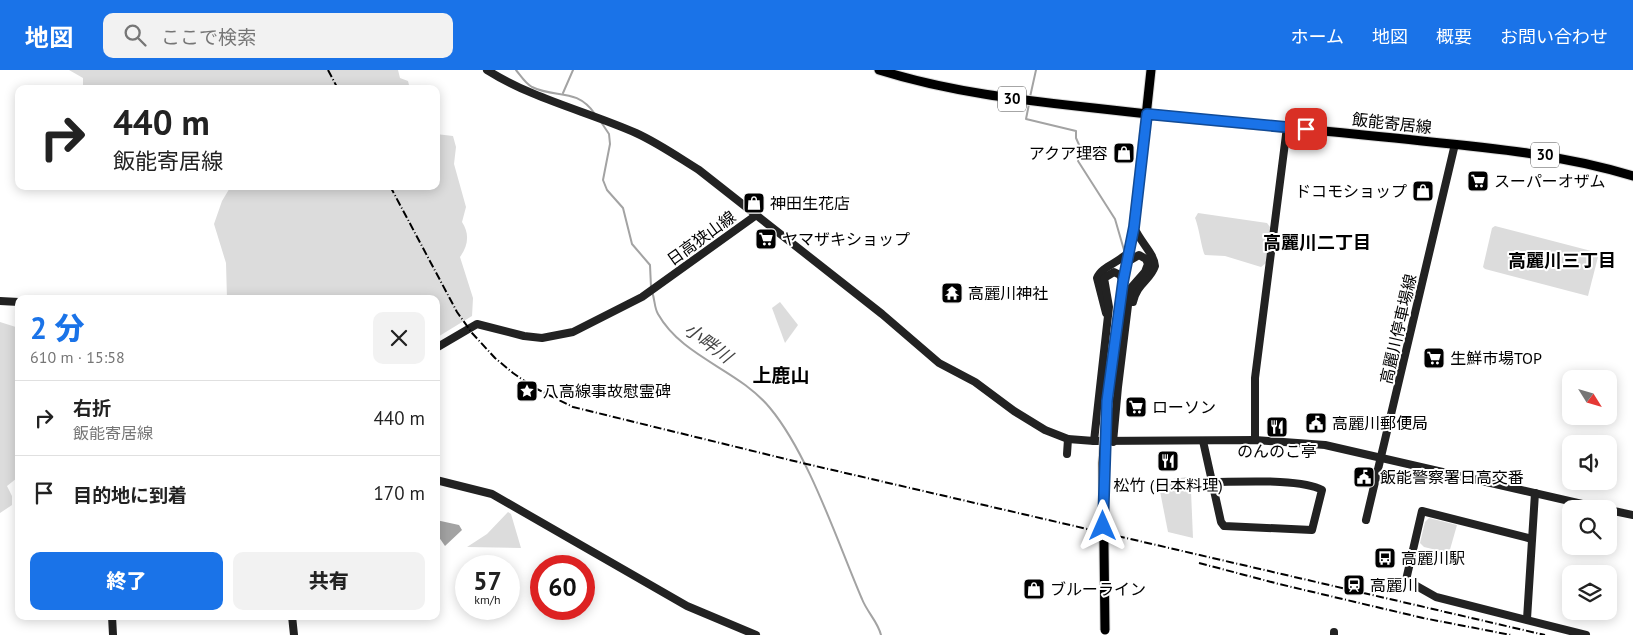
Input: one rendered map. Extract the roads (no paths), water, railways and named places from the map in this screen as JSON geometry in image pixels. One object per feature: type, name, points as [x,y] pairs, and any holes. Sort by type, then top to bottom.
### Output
[{"type":"main road","name":"飯能寄居線","points":[[879,70],[931,84],[1001,97],[1147,114],[1455,144],[1548,156],[1633,176]]},
{"type":"main road","points":[[1105,632],[1103,463],[1107,401],[1123,282],[1134,227],[1151,70]]},
{"type":"street","name":"日高狭山線","points":[[440,346],[477,324],[524,336],[542,338],[568,334],[648,293],[755,216],[699,170],[667,149],[637,133],[530,94],[487,70]]},
{"type":"street","points":[[1255,440],[1255,378],[1287,127]]},
{"type":"street","name":"高麗川停車場線","points":[[1366,520],[1455,144]]},
{"type":"street","points":[[755,216],[882,314],[939,363],[976,382],[1031,422],[1068,439],[1113,442],[1255,440],[1325,445],[1565,500]]},
{"type":"street","points":[[1123,340],[1135,292],[1155,266],[1152,255],[1138,239],[1134,227]]},
{"type":"street","points":[[1108,320],[1097,278],[1102,269],[1120,261],[1130,251]]},
{"type":"street","points":[[1113,442],[1130,289],[1148,268],[1146,259],[1139,255],[1127,262]]},
{"type":"street","points":[[1094,441],[1109,307],[1104,278],[1114,272],[1120,275],[1123,282]]},
{"type":"street","points":[[0,301],[15,302]]},
{"type":"street","points":[[1067,454],[1068,439]]},
{"type":"street","points":[[1203,441],[1221,522],[1224,526],[1312,530],[1322,490],[1318,488],[1298,484],[1213,482]]},
{"type":"street","points":[[440,481],[492,494],[687,606],[756,635]]},
{"type":"street","points":[[1527,619],[1535,493]]},
{"type":"street","points":[[1532,539],[1422,511],[1406,578],[1408,583],[1429,595],[1586,635]]},
{"type":"street","points":[[1617,512],[1633,515]]},
{"type":"street","points":[[112,620],[114,635]]},
{"type":"street","points":[[292,620],[294,635]]},
{"type":"waterway","name":"小畔川","points":[[516,70],[532,87],[581,100],[595,114]]},
{"type":"waterway","points":[[563,93],[573,70]]},
{"type":"waterway","points":[[1030,97],[1036,70]]},
{"type":"waterway","points":[[1029,104],[1026,119],[1076,131],[1076,138],[1080,147],[1078,161],[1115,219],[1124,250]]},
{"type":"waterway","name":"小畔川","points":[[601,122],[609,134],[610,144],[603,180],[607,190],[623,208],[632,244],[650,265],[651,287]]},
{"type":"waterway","name":"小畔川","points":[[652,292],[658,314],[669,329],[696,353],[743,383],[770,408],[784,427],[810,474],[862,599],[881,635]]},
{"type":"railway","points":[[328,70],[336,85]]},
{"type":"railway","points":[[392,190],[457,312],[472,333],[495,358],[513,373],[533,387],[573,407],[798,462],[1545,635]]},
{"type":"railway","points":[[1199,563],[1423,618],[1511,635]]},
{"type":"place","name":"アクア理容","points":[[1124,153]]},
{"type":"place","name":"スーパーオザム","points":[[1478,181]]},
{"type":"place","name":"ドコモショップ","points":[[1423,191]]},
{"type":"place","name":"神田生花店","points":[[754,203]]},
{"type":"place","name":"ヤマザキショップ","points":[[766,239]]},
{"type":"place","name":"高麗川神社","points":[[952,293]]},
{"type":"place","name":"生鮮市場TOP","points":[[1434,358]]},
{"type":"place","name":"八高線事故慰霊碑","points":[[527,391]]},
{"type":"place","name":"ローソン","points":[[1136,407]]},
{"type":"place","name":"高麗川郵便局","points":[[1316,423]]},
{"type":"place","name":"のんのこ亭","points":[[1277,427]]},
{"type":"place","name":"松竹 (日本料理)","points":[[1168,461]]},
{"type":"place","name":"飯能警察署日高交番","points":[[1364,477]]},
{"type":"place","name":"高麗川駅","points":[[1385,558]]},
{"type":"place","name":"高麗川","points":[[1354,585]]},
{"type":"place","name":"ブルーライン","points":[[1034,589]]},
{"type":"district","name":"高麗川二丁目","points":[[1317,243]]},
{"type":"district","name":"高麗川三丁目","points":[[1562,261]]},
{"type":"district","name":"上鹿山","points":[[781,375]]}]
